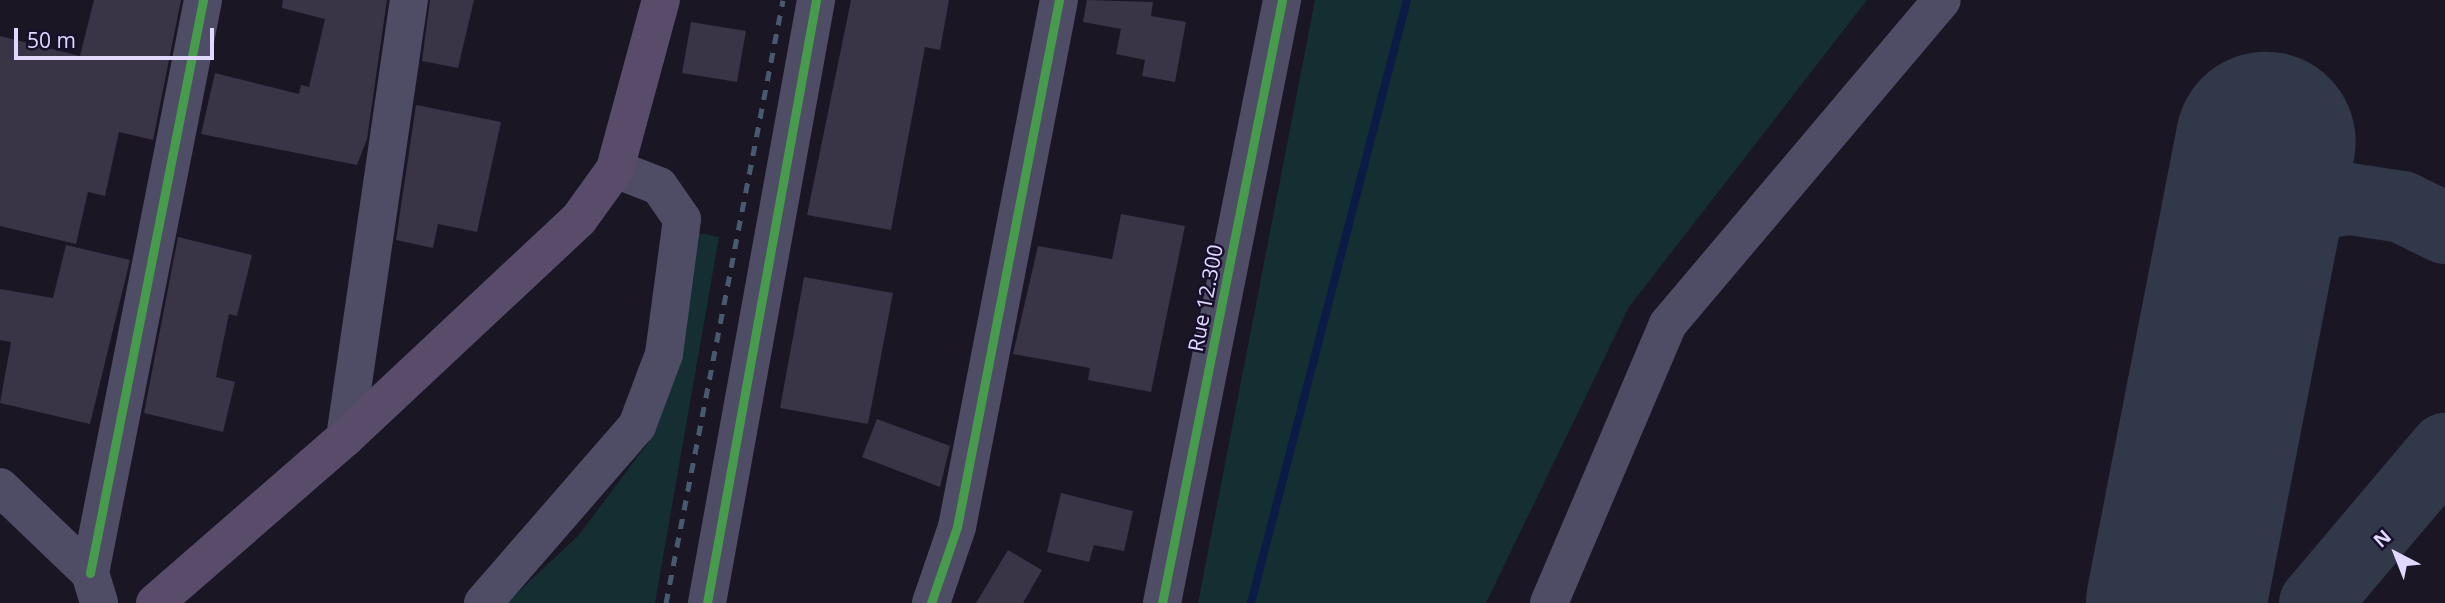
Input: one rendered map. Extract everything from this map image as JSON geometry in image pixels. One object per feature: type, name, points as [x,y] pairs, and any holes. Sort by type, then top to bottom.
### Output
[{"type":"main road","points":[[155,603],[345,438],[579,219],[615,169],[661,0]]},
{"type":"street","points":[[94,588],[203,0]]},
{"type":"street","points":[[345,438],[409,0]]},
{"type":"street","points":[[707,603],[816,0]]},
{"type":"street","points":[[931,603],[957,527],[1059,0]]},
{"type":"street","name":"Rue 12.300","points":[[1162,603],[1282,0]]},
{"type":"street","points":[[1549,603],[1668,324],[1942,0]]},
{"type":"street","points":[[483,603],[638,426],[664,354],[682,219],[659,186],[615,169]]},
{"type":"street","points":[[0,487],[94,588]]},
{"type":"green space","points":[[1315,0],[1867,0],[1629,307],[1486,603],[1198,603]]},
{"type":"green space","points":[[690,231],[719,237],[655,603],[506,603],[578,536],[650,440],[682,311]]},
{"type":"building","points":[[94,0],[181,0],[153,140],[119,132],[105,196],[88,192],[76,244],[0,226],[0,36],[80,56]]},
{"type":"building","points":[[283,0],[387,0],[367,139],[357,165],[201,134],[215,73],[299,94],[301,85],[309,87],[325,19],[282,8]]},
{"type":"building","points":[[430,0],[474,0],[458,68],[422,61]]},
{"type":"building","points":[[851,0],[949,0],[940,50],[925,47],[891,230],[807,215]]},
{"type":"building","points":[[1087,0],[1153,2],[1151,16],[1186,22],[1175,82],[1142,76],[1145,60],[1116,54],[1121,29],[1083,22]]},
{"type":"building","points":[[691,22],[746,31],[737,82],[682,73]]},
{"type":"building","points":[[416,105],[501,122],[477,232],[438,224],[433,248],[396,240]]},
{"type":"building","points":[[1121,214],[1185,226],[1151,392],[1088,380],[1090,368],[1013,354],[1038,246],[1112,259]]},
{"type":"building","points":[[178,237],[252,255],[237,316],[229,314],[216,377],[235,382],[223,432],[144,413]]},
{"type":"building","points":[[66,245],[130,260],[90,424],[0,403],[11,342],[0,340],[0,289],[53,298]]},
{"type":"building","points":[[804,277],[893,293],[868,424],[780,408]]},
{"type":"building","points":[[877,419],[950,446],[940,487],[862,457]]},
{"type":"building","points":[[1061,493],[1133,511],[1124,551],[1094,545],[1089,562],[1047,552]]},
{"type":"building","points":[[1008,550],[1042,570],[1023,603],[976,603]]},
{"type":"waterway","points":[[1251,603],[1407,0]]},
{"type":"taxiway","points":[[2198,489],[2195,458],[2177,412],[2174,360],[2186,310],[2212,264],[2248,231],[2298,206],[2350,199],[2402,207],[2445,228]]},
{"type":"taxiway","points":[[2315,603],[2445,449]]},
{"type":"runway","points":[[2176,603],[2266,142]]},
{"type":"railway","points":[[666,603],[783,0]]},
{"type":"cycle path","points":[[90,573],[203,0]]},
{"type":"cycle path","points":[[707,603],[816,0]]},
{"type":"cycle path","points":[[931,603],[957,527],[1059,0]]},
{"type":"cycle path","points":[[1162,603],[1282,0]]}]
